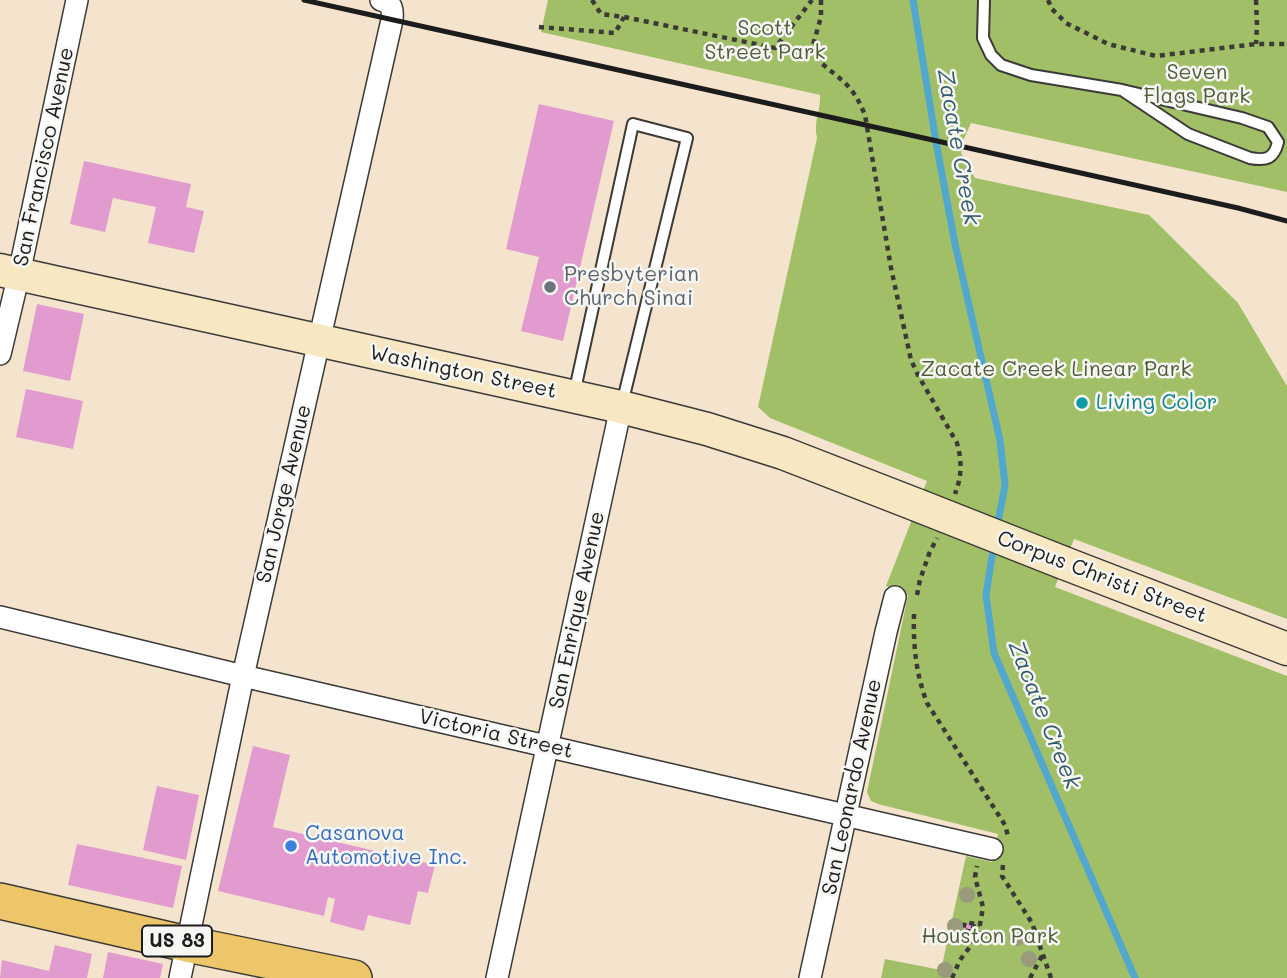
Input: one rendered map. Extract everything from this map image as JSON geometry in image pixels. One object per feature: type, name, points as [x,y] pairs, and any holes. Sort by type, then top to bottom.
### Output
[{"type":"main road","name":"Washington Street","points":[[9,272],[621,407],[707,429],[783,453],[917,505]]},
{"type":"main road","name":"Corpus Christi Street","points":[[917,505],[1287,649]]},
{"type":"main road","name":"US 83","points":[[0,901],[187,944],[354,978]]},
{"type":"street","name":"San Francisco Avenue","points":[[0,354],[9,272],[77,0]]},
{"type":"street","name":"San Jorge Avenue","points":[[180,978],[243,676],[319,341],[387,5]]},
{"type":"street","name":"San Enrique Avenue","points":[[497,978],[621,407]]},
{"type":"street","name":"San Leonardo Avenue","points":[[810,978],[895,597]]},
{"type":"street","name":"Victoria Street","points":[[0,617],[846,815],[984,856]]},
{"type":"lane","points":[[984,0],[983,38],[991,55],[1001,65],[1031,75],[1122,90],[1242,118],[1268,127],[1278,142],[1276,152],[1261,160],[1250,158],[1188,134],[1122,90]]},
{"type":"lane","points":[[574,397],[633,124],[687,138],[621,407]]},
{"type":"path","points":[[592,0],[601,14],[775,48],[812,0]]},
{"type":"path","points":[[1048,0],[1052,9],[1066,23],[1108,44],[1143,54],[1156,56],[1256,44],[1287,44]]},
{"type":"path","points":[[1256,0],[1256,44]]},
{"type":"path","points":[[539,27],[615,33],[624,17]]},
{"type":"path","points":[[952,978],[960,960],[978,936],[983,907],[975,877],[984,856]]},
{"type":"path","points":[[974,924],[980,925]]},
{"type":"path","points":[[1030,978],[1043,953]]},
{"type":"green space","name":"Zacate Creek Linear Park","points":[[548,0],[1287,0],[1287,192],[971,123],[961,153],[975,178],[1149,215],[1238,303],[1287,386],[1287,619],[1074,539],[1055,587],[1287,676],[1287,978],[881,978],[885,959],[941,970],[966,856],[992,862],[998,834],[878,804],[871,801],[867,792],[908,595],[886,586],[927,481],[770,418],[758,407],[817,138],[820,95],[541,32]]},
{"type":"building","points":[[539,104],[614,121],[563,341],[521,331],[539,257],[506,249]]},
{"type":"building","points":[[84,161],[191,184],[186,207],[204,211],[194,253],[148,243],[156,207],[113,198],[105,232],[70,224]]},
{"type":"building","points":[[37,304],[84,314],[70,381],[23,371]]},
{"type":"building","points":[[26,389],[83,401],[73,449],[16,437]]},
{"type":"building","name":"Casanova Automotive Inc.","points":[[253,746],[290,755],[273,827],[435,865],[428,893],[418,891],[410,925],[368,915],[364,931],[330,922],[335,899],[328,897],[324,916],[218,891]]},
{"type":"building","points":[[157,786],[199,795],[186,860],[143,850]]},
{"type":"building","points":[[77,844],[182,866],[173,908],[68,885]]},
{"type":"building","points":[[966,923],[972,924],[971,931],[964,930]]},
{"type":"building","points":[[55,945],[92,954],[87,978],[0,978],[2,960],[49,971]]},
{"type":"building","points":[[108,952],[163,964],[160,978],[103,978]]},
{"type":"waterway","name":"Zacate Creek","points":[[913,0],[955,244],[1000,440],[1005,485],[997,528]]},
{"type":"waterway","name":"Zacate Creek","points":[[994,544],[986,595],[994,653],[1135,978]]},
{"type":"railway","points":[[304,0],[1287,221]]},
{"type":"place","name":"Presbyterian Church Sinai","points":[[550,287]]},
{"type":"place","name":"Living Color","points":[[1082,403]]},
{"type":"place","name":"Casanova Automotive Inc.","points":[[291,846]]},
{"type":"park label","name":"Scott Street Park","points":[[765,41]]},
{"type":"park label","name":"Seven Flags Park","points":[[1197,85]]},
{"type":"park label","name":"Houston Park","points":[[990,937]]}]
